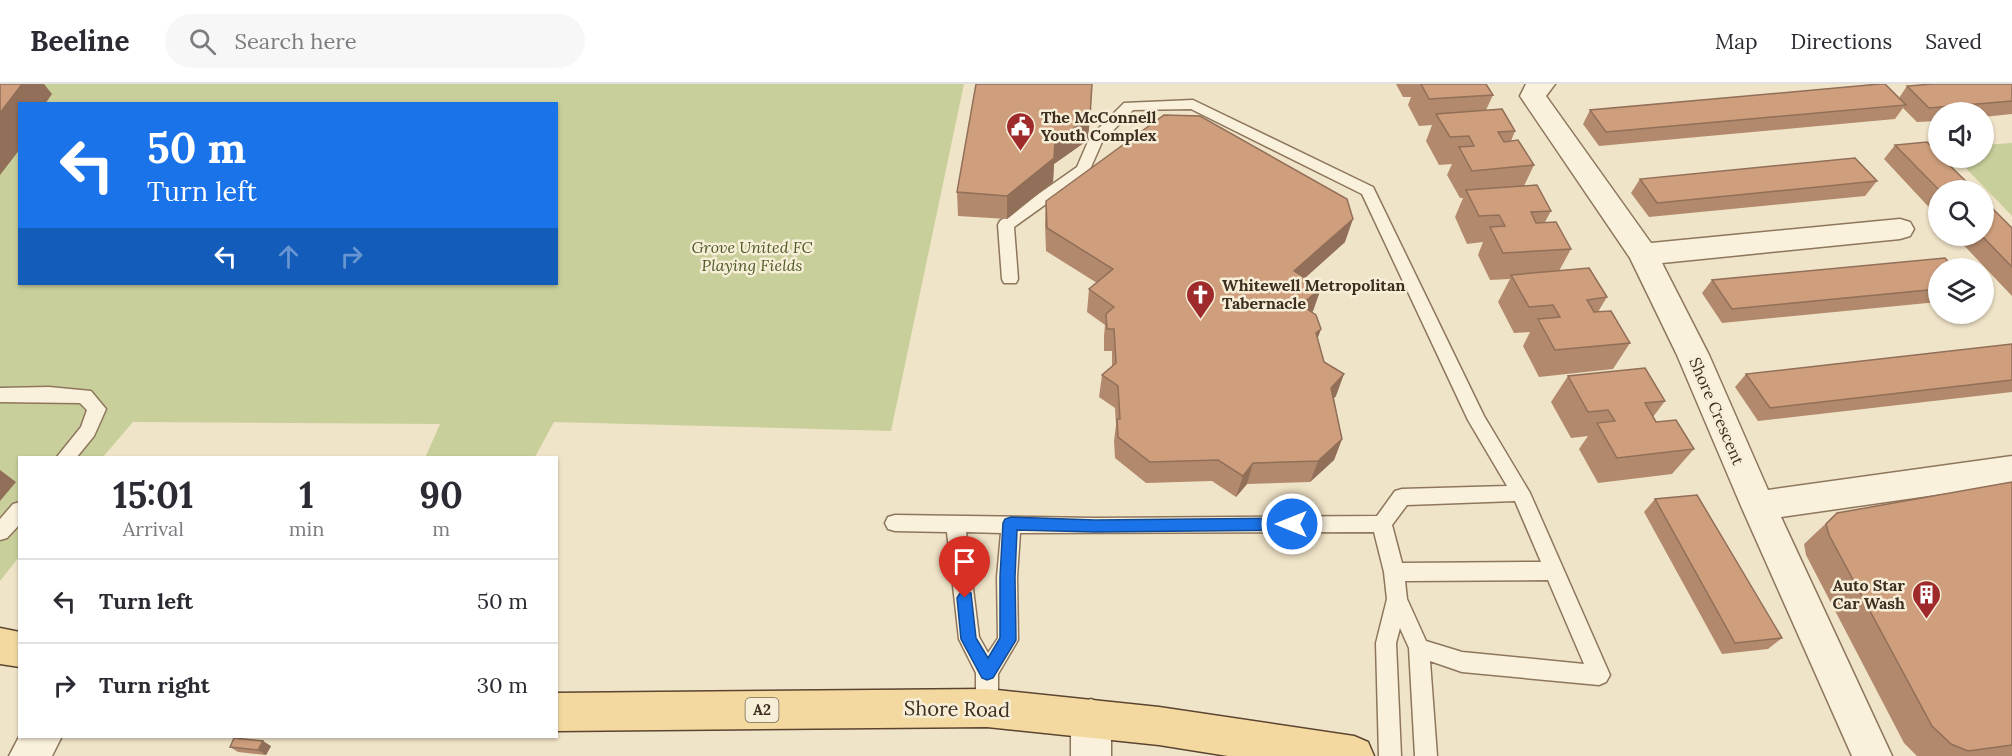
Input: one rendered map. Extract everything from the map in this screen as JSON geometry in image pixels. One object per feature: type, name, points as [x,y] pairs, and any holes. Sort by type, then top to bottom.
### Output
[{"type":"main road","points":[[0,646],[18,650]]},
{"type":"main road","name":"Shore Road","points":[[558,712],[987,690],[1091,737],[1354,756]]},
{"type":"street","name":"Shore Crescent","points":[[1540,85],[1533,96],[1643,254],[1693,355],[1758,506],[1872,756]]},
{"type":"street","points":[[1643,254],[1900,230]]},
{"type":"street","points":[[1758,506],[2012,470]]},
{"type":"street","points":[[29,756],[41,738]]},
{"type":"lane","points":[[1010,279],[1006,225],[1083,170],[1095,140],[1129,106],[1193,104],[1300,159],[1368,190],[1477,420],[1521,493],[1599,675],[1462,662],[1419,648]]},
{"type":"lane","points":[[0,395],[84,396],[97,409],[88,431],[67,456]]},
{"type":"lane","points":[[1382,524],[1402,497],[1521,493]]},
{"type":"lane","points":[[0,532],[18,512]]},
{"type":"lane","points":[[895,523],[1095,526],[1382,524]]},
{"type":"lane","points":[[955,523],[969,639],[987,690]]},
{"type":"lane","points":[[987,690],[1008,640],[1007,577],[1011,523]]},
{"type":"lane","points":[[1382,524],[1394,572],[1397,599],[1419,648],[1425,756]]},
{"type":"lane","points":[[1394,572],[1554,571]]},
{"type":"lane","points":[[1390,756],[1386,643],[1397,599]]},
{"type":"green space","name":"Grove United FC Playing Fields","points":[[0,84],[964,84],[891,431],[554,422],[536,456],[426,456],[440,424],[133,422],[104,456],[18,456],[18,558],[0,581]]},
{"type":"green space","points":[[2012,143],[2012,216],[1994,197],[1994,180],[1977,180],[1966,168],[1994,168],[1994,144]]},
{"type":"building","points":[[0,84],[22,84],[0,113]]},
{"type":"building","name":"The McConnell Youth Complex","points":[[976,84],[1092,84],[1090,117],[1055,141],[1054,158],[1007,196],[957,192]]},
{"type":"building","points":[[1421,84],[1486,84],[1493,95],[1429,99]]},
{"type":"building","points":[[1885,84],[1906,105],[1606,132],[1590,110]]},
{"type":"building","points":[[2012,84],[2012,101],[1928,102],[1928,107],[1907,86]]},
{"type":"building","points":[[1502,109],[1515,131],[1498,132],[1504,142],[1518,140],[1534,165],[1472,171],[1459,147],[1474,146],[1469,136],[1450,137],[1436,114]]},
{"type":"building","name":"Whitewell Metropolitan Tabernacle","points":[[1164,115],[1200,116],[1347,199],[1353,219],[1294,271],[1321,288],[1301,305],[1316,315],[1321,329],[1316,333],[1324,362],[1344,374],[1331,388],[1342,439],[1318,461],[1253,463],[1243,476],[1218,460],[1150,462],[1118,437],[1117,419],[1120,419],[1118,386],[1102,375],[1116,363],[1114,329],[1107,329],[1106,314],[1114,307],[1089,289],[1113,269],[1047,228],[1046,201]]},
{"type":"building","points":[[1927,142],[1928,168],[1952,168],[1965,180],[1929,180],[1895,145]]},
{"type":"building","points":[[1855,158],[1877,181],[1657,203],[1640,179]]},
{"type":"building","points":[[1537,185],[1551,211],[1531,212],[1536,223],[1556,222],[1571,249],[1503,253],[1490,227],[1505,226],[1499,215],[1479,216],[1466,190]]},
{"type":"building","points":[[1994,210],[2012,228],[2012,267],[1992,246],[1994,246]]},
{"type":"building","points":[[1928,260],[1928,290],[1732,309],[1712,280]]},
{"type":"building","points":[[1589,268],[1607,297],[1587,300],[1594,312],[1611,311],[1630,343],[1555,350],[1538,319],[1560,317],[1553,305],[1529,307],[1511,275]]},
{"type":"building","points":[[2012,344],[2012,380],[1770,408],[1746,374]]},
{"type":"building","points":[[1645,368],[1665,401],[1645,403],[1656,422],[1676,420],[1694,449],[1617,458],[1597,423],[1615,421],[1608,410],[1588,412],[1568,376]]},
{"type":"building","name":"Auto Star Car Wash","points":[[2012,482],[2012,745],[1968,751],[1951,744],[1932,726],[1829,535],[1826,524],[1837,513]]},
{"type":"building","points":[[1697,495],[1782,638],[1735,643],[1655,499]]},
{"type":"building","points":[[234,738],[263,741],[258,750],[230,747]]},
{"type":"place","name":"The McConnell Youth Complex","points":[[1020,152]]},
{"type":"place","name":"Whitewell Metropolitan Tabernacle","points":[[1201,320]]},
{"type":"place","name":"Auto Star Car Wash","points":[[1926,620]]},
{"type":"route","points":[[965,598],[969,639],[987,672],[1008,640],[1007,577],[1011,523],[1095,526],[1292,524]]}]
